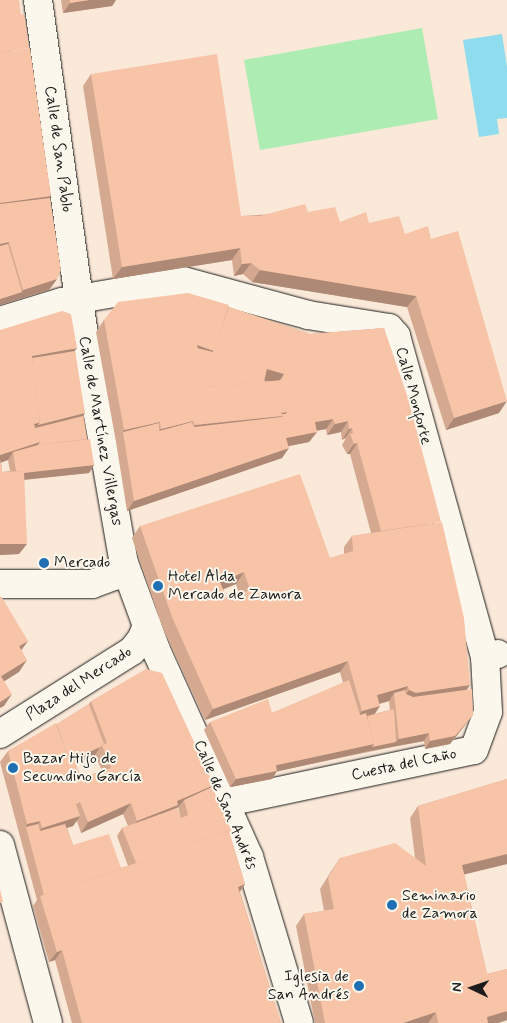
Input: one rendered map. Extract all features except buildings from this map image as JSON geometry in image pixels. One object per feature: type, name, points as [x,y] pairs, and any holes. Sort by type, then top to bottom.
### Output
[{"type":"street","name":"Calle de San Pablo","points":[[38,0],[78,298]]},
{"type":"street","name":"Calle Monforte","points":[[0,321],[78,298],[183,281],[308,315],[389,328],[396,336],[499,654]]},
{"type":"street","name":"Calle de Martínez Villergas","points":[[78,298],[124,563]]},
{"type":"street","points":[[0,584],[92,584],[114,576],[124,563]]},
{"type":"street","name":"Plaza del Mercado","points":[[124,563],[156,650]]},
{"type":"street","name":"Plaza del Mercado","points":[[0,734],[132,651],[142,638],[146,625]]},
{"type":"street","name":"Calle de San Andrés","points":[[156,650],[227,802],[249,857],[299,1023]]},
{"type":"street","name":"Cuesta del Caño","points":[[227,802],[474,750],[488,712],[499,654]]},
{"type":"street","points":[[0,845],[48,1023]]},
{"type":"green space","points":[[422,28],[438,119],[260,150],[244,60]]},
{"type":"water","points":[[502,34],[507,67],[507,118],[497,119],[499,134],[479,137],[463,40]]},
{"type":"place","name":"Mercado","points":[[44,563]]},
{"type":"place","name":"Hotel Alda Mercado de Zamora","points":[[158,586]]},
{"type":"place","name":"Bazar Hijo de Secundino García","points":[[13,768]]},
{"type":"place","name":"Seminario de Zamora","points":[[392,905]]},
{"type":"place","name":"Iglesia de San Andrés","points":[[359,986]]}]
